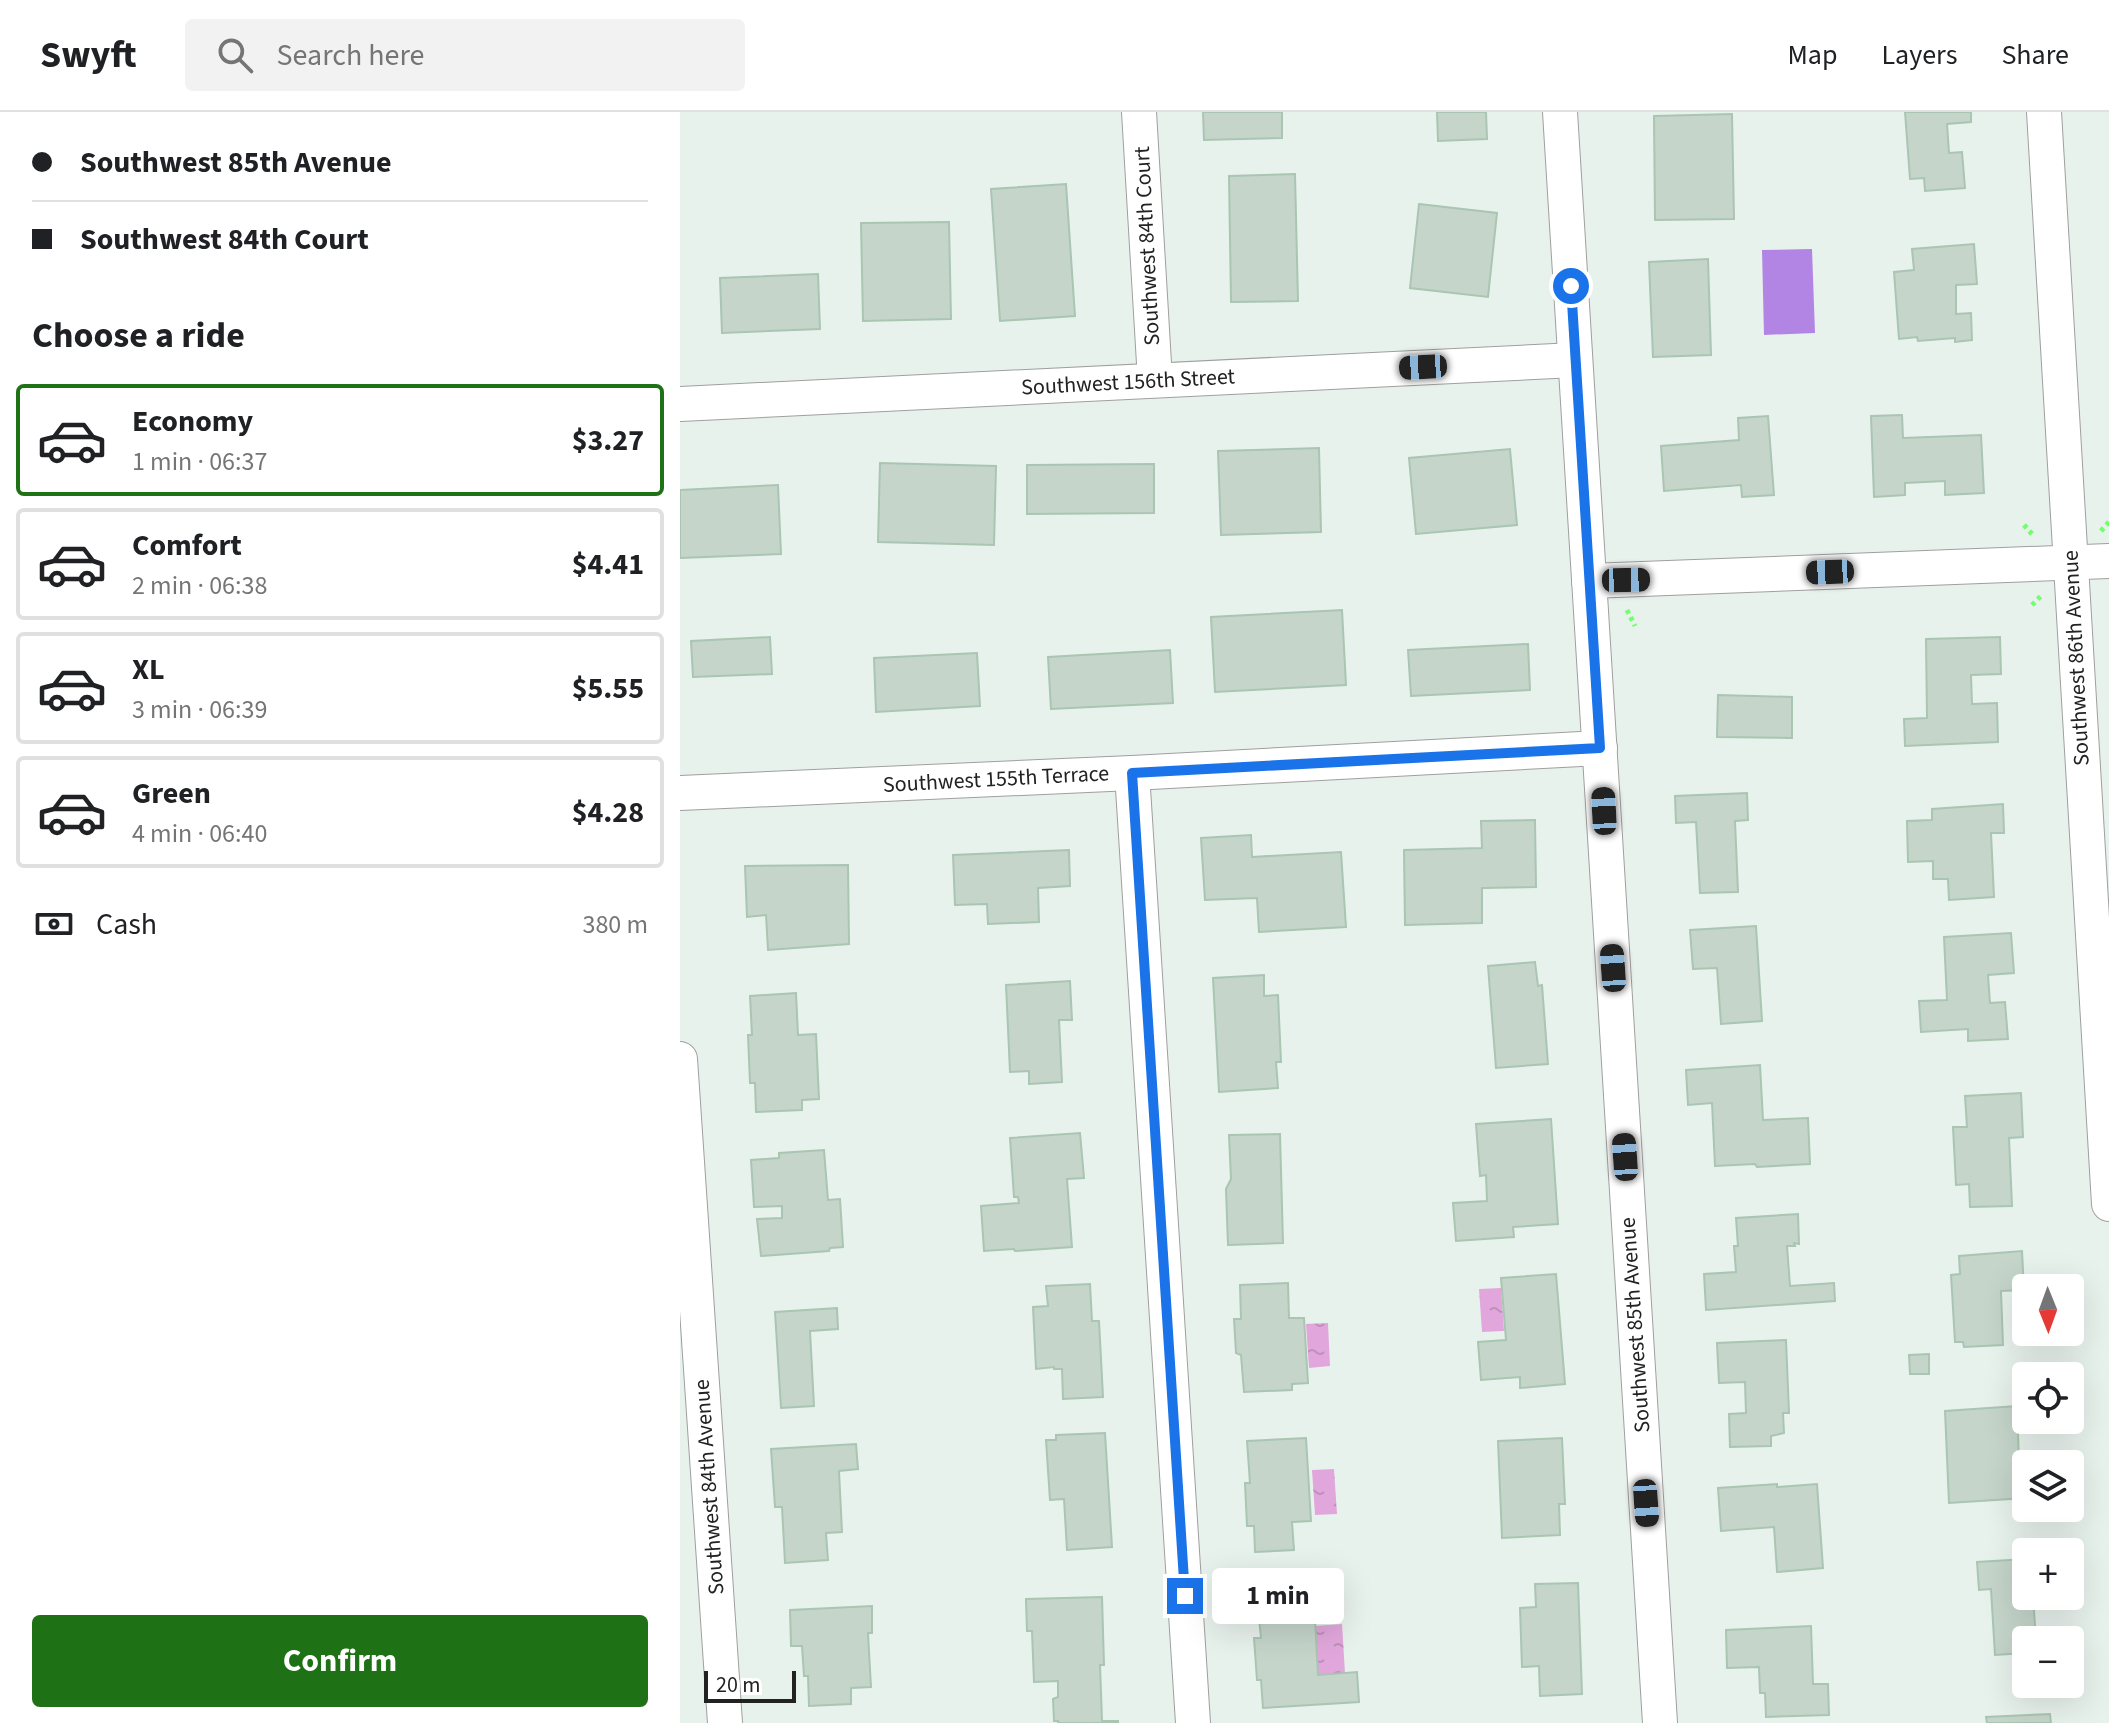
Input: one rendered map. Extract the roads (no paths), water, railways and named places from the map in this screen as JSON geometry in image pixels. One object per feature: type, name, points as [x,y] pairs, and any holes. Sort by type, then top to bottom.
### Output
[{"type":"street","name":"Southwest 84th Court","points":[[1139,112],[1155,380]]},
{"type":"street","name":"Southwest 85th Avenue","points":[[1560,112],[1660,1723]]},
{"type":"street","name":"Southwest 86th Avenue","points":[[2044,112],[2109,1204]]},
{"type":"street","name":"Southwest 156th Street","points":[[680,404],[1575,360]]},
{"type":"street","points":[[1589,581],[2109,561]]},
{"type":"street","name":"Southwest 155th Terrace","points":[[680,793],[1600,748]]},
{"type":"street","points":[[1132,773],[1193,1723]]},
{"type":"street","name":"Southwest 84th Avenue","points":[[680,1059],[685,1198],[725,1723]]},
{"type":"water","points":[[1501,1288],[1504,1331],[1482,1332],[1479,1289]]},
{"type":"water","points":[[1328,1323],[1330,1366],[1309,1368],[1306,1324]]},
{"type":"water","points":[[1334,1469],[1337,1514],[1315,1515],[1312,1470]]},
{"type":"water","points":[[1342,1624],[1345,1673],[1318,1675],[1315,1626]]}]
